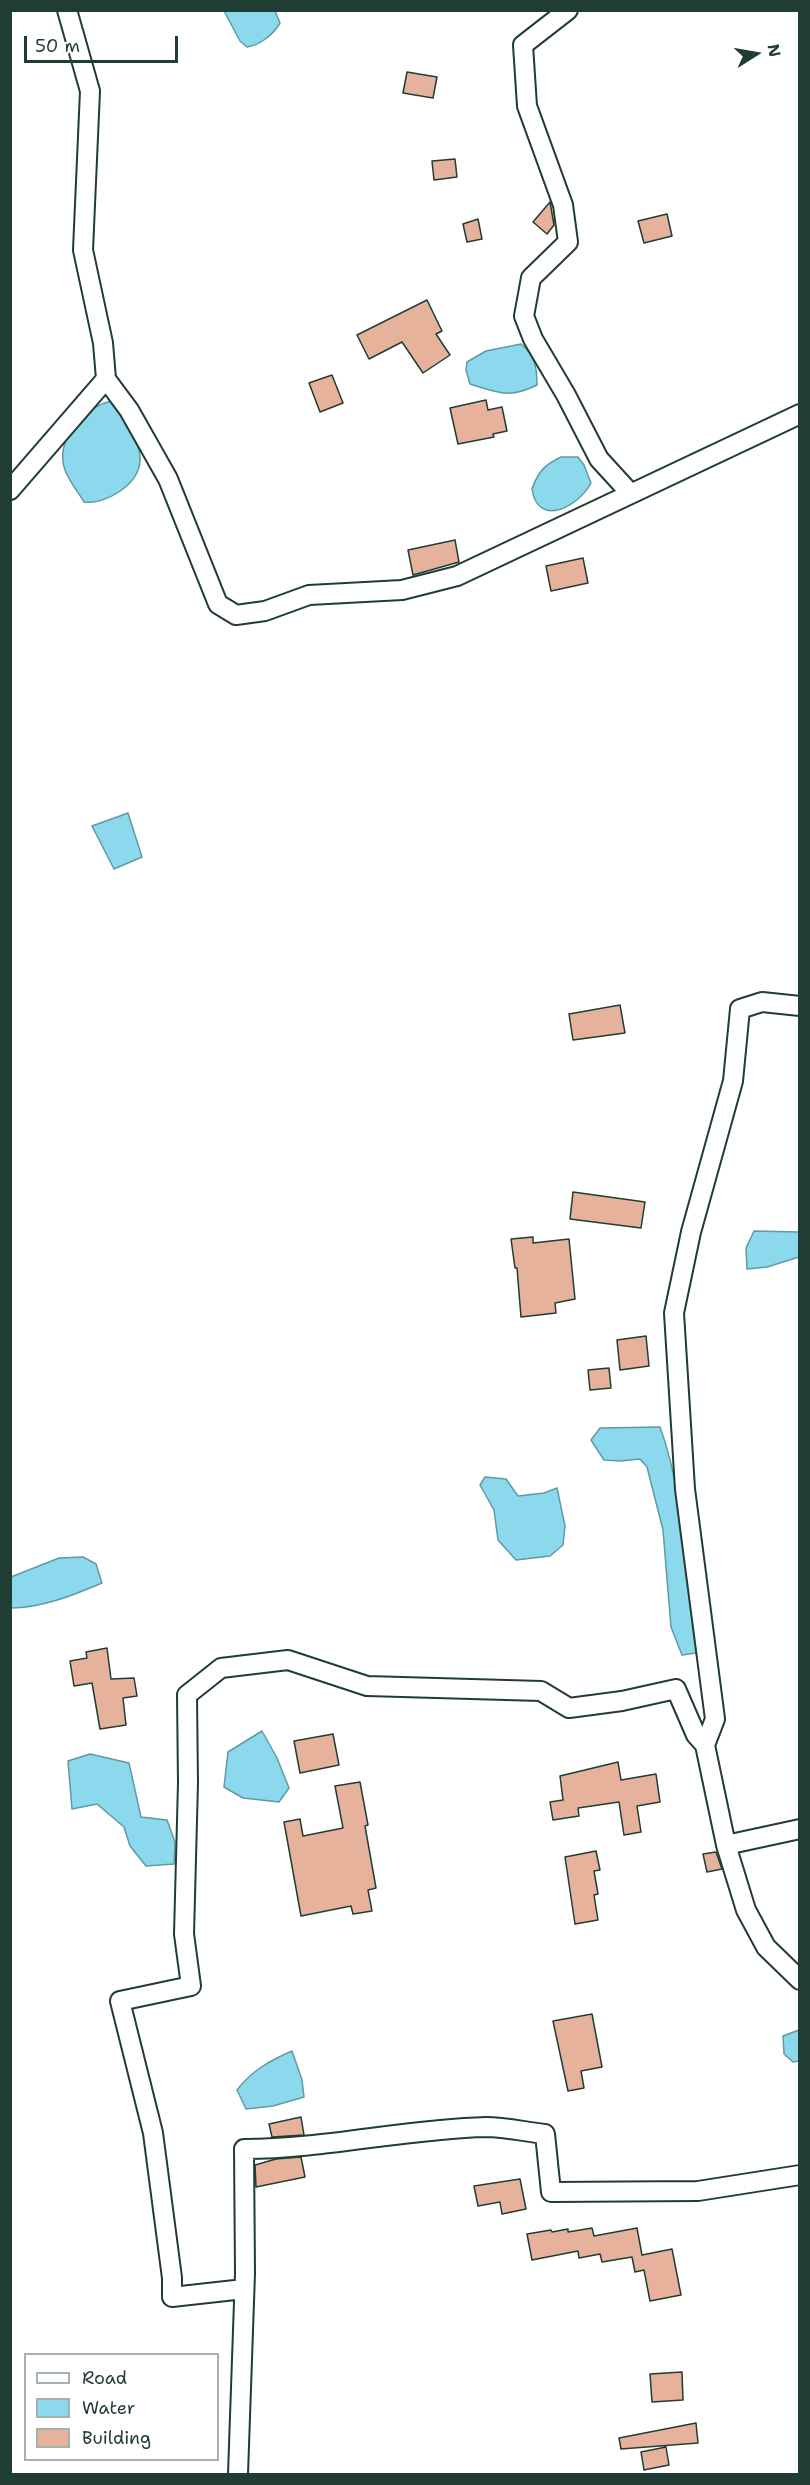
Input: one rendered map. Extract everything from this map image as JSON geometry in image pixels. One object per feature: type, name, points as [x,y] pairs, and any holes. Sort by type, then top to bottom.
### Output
[{"type":"street","points":[[67,10],[90,91],[83,250],[103,343],[106,379],[129,410],[168,479],[218,604],[236,615],[265,611],[309,595],[402,590],[457,576],[800,414]]},
{"type":"street","points":[[568,10],[523,45],[527,106],[563,205],[568,242],[531,278],[524,316],[532,339],[566,395],[599,459],[631,494]]},
{"type":"street","points":[[10,490],[106,379]]},
{"type":"street","points":[[705,1745],[714,1719],[708,1655],[685,1489],[674,1313],[691,1232],[733,1081],[740,1009],[762,1002],[800,1006]]},
{"type":"street","points":[[244,2289],[172,2296],[172,2278],[153,2133],[120,2001],[191,1986],[184,1934],[188,1783],[187,1695],[220,1668],[288,1660],[367,1686],[541,1691],[569,1708],[622,1701],[676,1689],[696,1735],[705,1745],[726,1845],[746,1910],[766,1947],[800,1980]]},
{"type":"street","points":[[726,1845],[800,1829]]},
{"type":"street","points":[[238,2475],[244,2289],[244,2149],[277,2149],[401,2133],[488,2127],[545,2134],[551,2192],[698,2191],[800,2175]]},
{"type":"water","points":[[224,11],[275,11],[280,23],[266,39],[247,47],[240,41]]},
{"type":"water","points":[[521,344],[534,362],[537,385],[519,392],[504,393],[470,384],[466,370],[467,362],[486,351]]},
{"type":"water","points":[[112,401],[135,438],[140,454],[138,469],[134,478],[120,491],[102,500],[84,502],[65,470],[64,447],[74,426],[82,417],[101,404]]},
{"type":"water","points":[[561,457],[578,457],[591,483],[585,492],[569,506],[550,511],[542,508],[536,501],[532,489],[542,470]]},
{"type":"water","points":[[128,813],[142,857],[114,869],[92,826]]},
{"type":"water","points":[[754,1231],[799,1232],[799,1257],[767,1267],[747,1269],[746,1248]]},
{"type":"water","points":[[660,1427],[668,1451],[679,1502],[695,1633],[696,1653],[682,1655],[671,1627],[663,1530],[647,1467],[640,1459],[604,1460],[591,1440],[600,1428]]},
{"type":"water","points":[[485,1477],[506,1479],[518,1496],[544,1493],[557,1488],[565,1526],[563,1545],[550,1556],[516,1560],[498,1540],[494,1510],[480,1485]]},
{"type":"water","points":[[83,1557],[96,1564],[102,1583],[46,1603],[11,1608],[11,1577],[59,1558]]},
{"type":"water","points":[[262,1731],[277,1758],[289,1788],[279,1802],[243,1798],[224,1787],[228,1752]]},
{"type":"water","points":[[90,1754],[129,1763],[141,1817],[167,1820],[175,1842],[174,1864],[146,1866],[130,1846],[124,1827],[97,1804],[72,1809],[68,1761]]},
{"type":"water","points":[[799,2030],[799,2061],[793,2062],[784,2054],[783,2036]]},
{"type":"water","points":[[292,2051],[302,2080],[304,2097],[273,2106],[246,2109],[237,2090],[262,2067]]},
{"type":"building","points":[[407,72],[437,77],[433,98],[403,93]]},
{"type":"building","points":[[455,159],[457,177],[434,180],[432,161]]},
{"type":"building","points":[[550,202],[554,225],[547,234],[533,222]]},
{"type":"building","points":[[667,214],[672,236],[644,243],[638,221]]},
{"type":"building","points":[[478,219],[482,239],[467,242],[463,224]]},
{"type":"building","points":[[427,300],[442,331],[436,334],[450,355],[423,373],[402,342],[369,359],[357,335]]},
{"type":"building","points":[[332,375],[343,403],[320,412],[309,383]]},
{"type":"building","points":[[486,400],[488,410],[502,407],[507,431],[493,434],[494,437],[458,444],[450,408]]},
{"type":"building","points":[[455,540],[459,562],[413,575],[408,550]]},
{"type":"building","points":[[583,558],[588,583],[551,591],[546,566]]},
{"type":"building","points":[[620,1005],[625,1033],[573,1040],[569,1014]]},
{"type":"building","points":[[573,1192],[645,1202],[641,1228],[570,1219]]},
{"type":"building","points":[[533,1237],[533,1243],[569,1239],[575,1299],[555,1303],[556,1313],[521,1317],[517,1268],[515,1268],[511,1239]]},
{"type":"building","points":[[646,1336],[649,1366],[620,1370],[617,1340]]},
{"type":"building","points":[[609,1368],[611,1388],[590,1390],[588,1370]]},
{"type":"building","points":[[107,1648],[111,1679],[134,1678],[137,1696],[123,1698],[126,1725],[100,1729],[92,1683],[74,1686],[70,1661],[87,1658],[86,1652]]},
{"type":"building","points":[[333,1734],[339,1765],[300,1773],[294,1741]]},
{"type":"building","points":[[618,1762],[621,1780],[656,1774],[660,1802],[637,1806],[641,1832],[624,1835],[619,1802],[578,1808],[579,1816],[553,1820],[550,1802],[563,1800],[560,1776]]},
{"type":"building","points":[[360,1782],[376,1888],[368,1890],[372,1911],[353,1914],[351,1906],[301,1916],[284,1822],[300,1819],[303,1836],[343,1828],[335,1786]]},
{"type":"building","points":[[596,1851],[600,1870],[594,1871],[598,1894],[594,1895],[598,1920],[575,1924],[565,1857]]},
{"type":"building","points":[[716,1852],[722,1869],[707,1872],[703,1854]]},
{"type":"building","points":[[592,2014],[602,2067],[581,2071],[584,2088],[568,2091],[553,2021]]},
{"type":"building","points":[[301,2117],[304,2135],[272,2137],[269,2124]]},
{"type":"building","points":[[301,2157],[305,2177],[256,2187],[255,2165],[276,2159]]},
{"type":"building","points":[[520,2179],[526,2209],[502,2214],[500,2202],[478,2206],[474,2186]]},
{"type":"building","points":[[592,2228],[594,2236],[637,2228],[642,2255],[672,2249],[681,2295],[650,2301],[644,2270],[635,2272],[632,2257],[602,2262],[600,2254],[579,2258],[578,2251],[532,2260],[527,2234]]},
{"type":"building","points":[[682,2372],[683,2400],[652,2402],[650,2374]]},
{"type":"building","points":[[696,2423],[698,2443],[621,2449],[619,2438]]},
{"type":"building","points":[[666,2447],[669,2465],[644,2470],[641,2452]]}]
